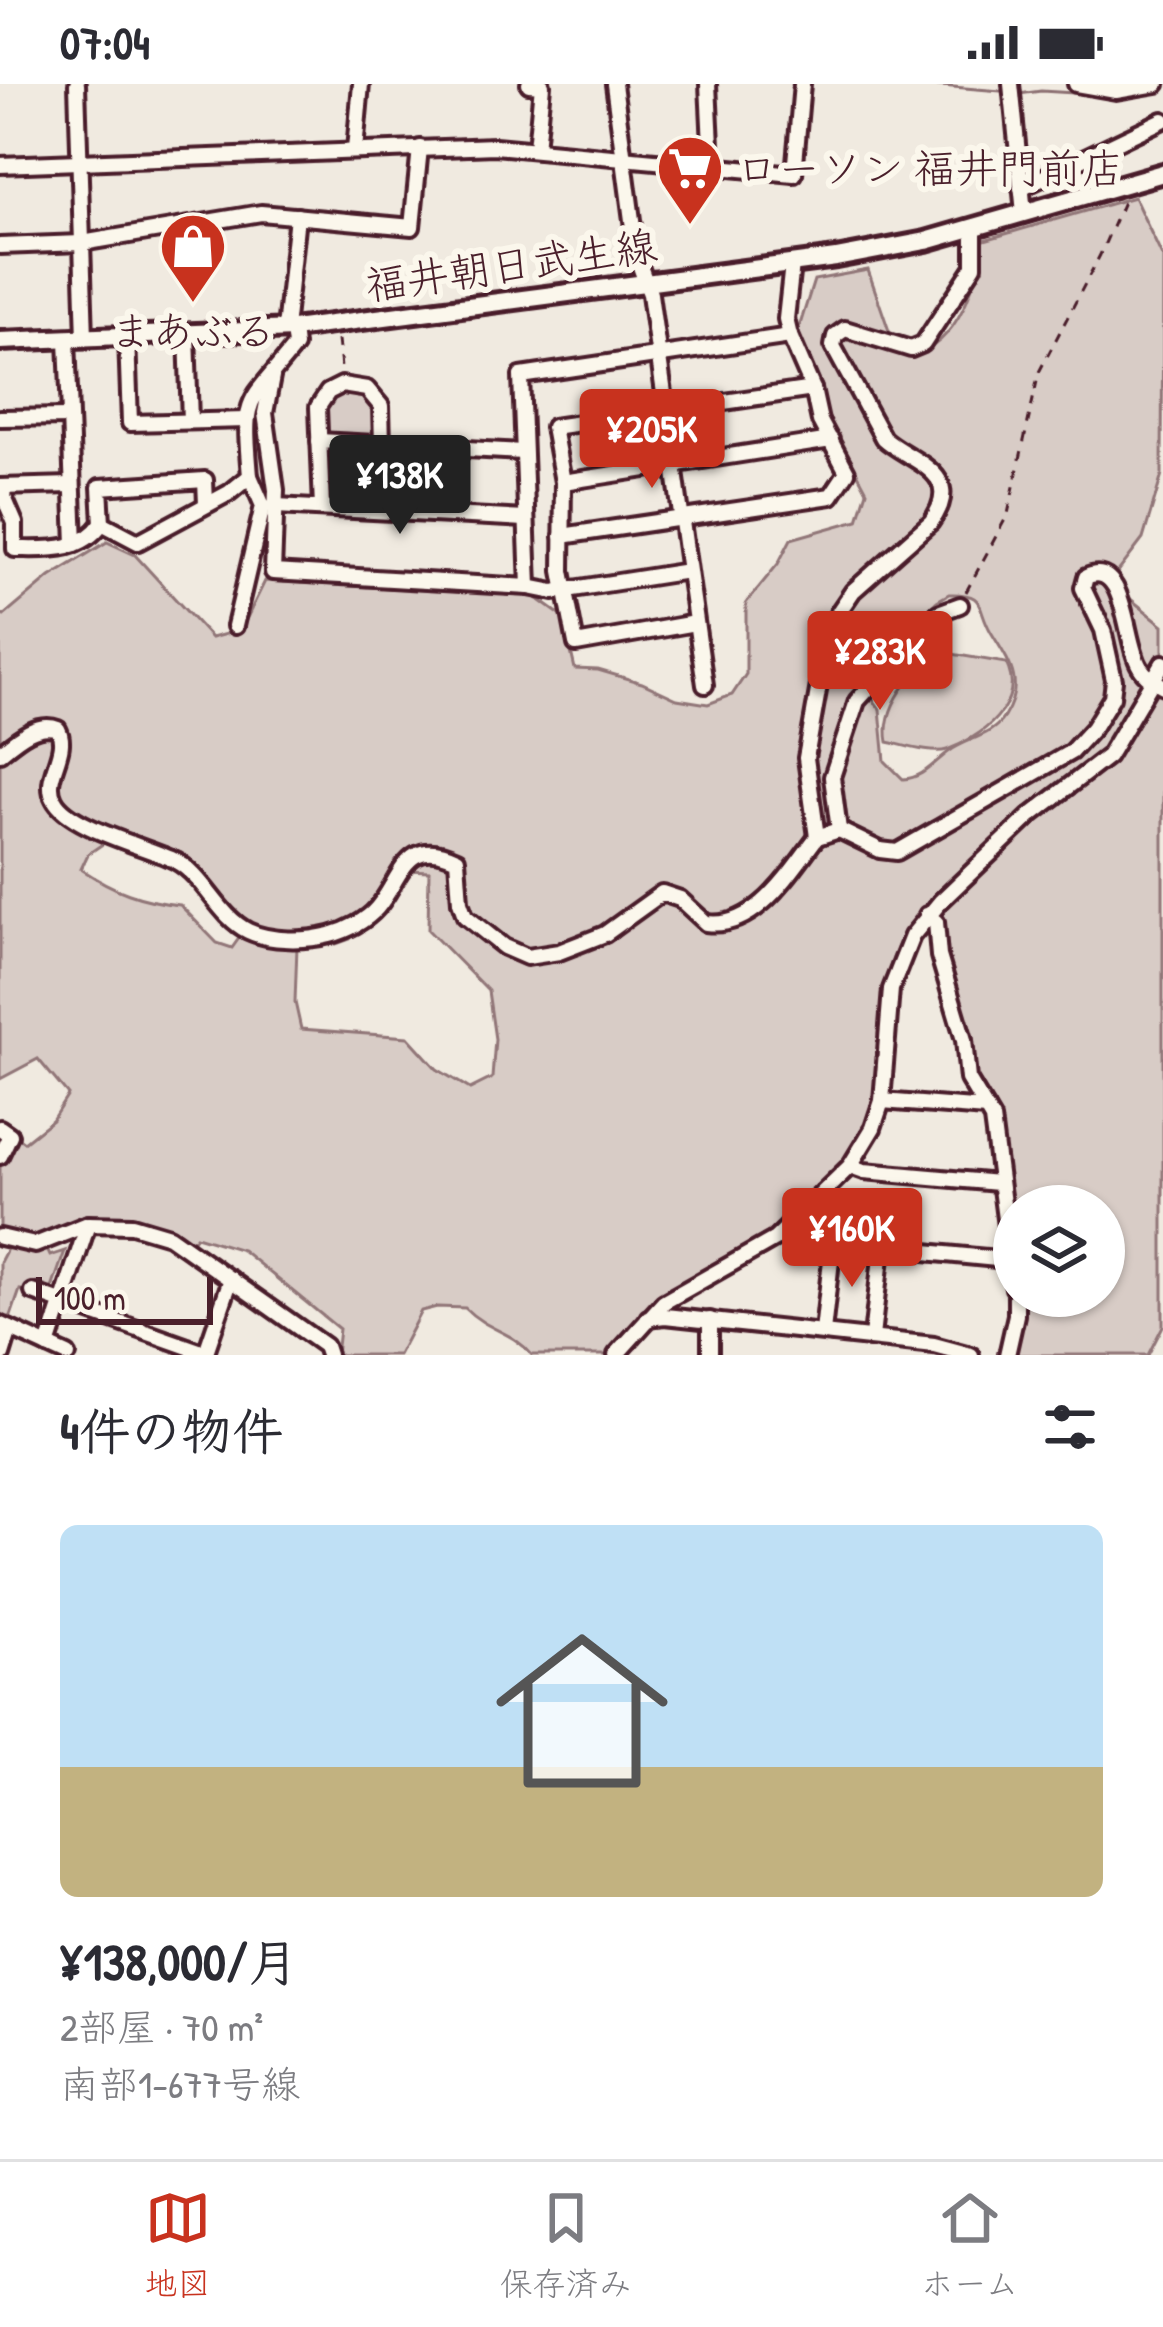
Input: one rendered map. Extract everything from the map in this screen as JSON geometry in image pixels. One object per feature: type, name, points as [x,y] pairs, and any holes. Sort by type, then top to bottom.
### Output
[{"type":"main road","name":"福井朝日武生線","points":[[0,341],[289,329],[792,264],[974,228],[1163,173]]},
{"type":"street","points":[[75,544],[69,417],[82,243],[77,84]]},
{"type":"street","points":[[355,150],[361,84]]},
{"type":"street","points":[[530,84],[542,85],[536,149]]},
{"type":"street","points":[[614,84],[637,258],[650,294],[704,686]]},
{"type":"street","points":[[708,84],[712,166]]},
{"type":"street","points":[[0,164],[421,148],[536,149],[794,174],[802,84]]},
{"type":"street","points":[[1012,84],[1024,213]]},
{"type":"street","points":[[1076,84],[1116,91],[1157,84]]},
{"type":"street","points":[[1021,188],[1163,120]]},
{"type":"street","points":[[0,246],[82,243],[261,213],[412,226],[421,148]]},
{"type":"street","points":[[297,216],[289,329],[295,346],[272,377],[265,430],[276,506],[273,572],[566,590],[688,571]]},
{"type":"street","points":[[817,837],[806,758],[824,657],[838,613],[853,591],[931,522],[940,509],[942,494],[925,462],[893,448],[883,438],[832,346],[835,336],[845,329],[911,349],[923,344],[974,266],[974,228]]},
{"type":"street","points":[[562,536],[831,496],[847,472],[820,421],[813,389],[790,336],[786,319],[792,264]]},
{"type":"street","points":[[187,334],[190,421]]},
{"type":"street","points":[[529,587],[521,376],[790,336]]},
{"type":"street","points":[[127,337],[130,423],[245,420]]},
{"type":"street","points":[[340,368],[342,385]]},
{"type":"street","points":[[235,626],[263,506],[250,476],[245,420],[260,382],[272,377]]},
{"type":"street","points":[[322,508],[322,399],[342,385],[360,386],[375,396],[382,415],[382,444]]},
{"type":"street","points":[[695,623],[576,644],[566,590],[563,482],[553,428],[813,389]]},
{"type":"street","points":[[0,418],[69,417]]},
{"type":"street","points":[[563,482],[831,440]]},
{"type":"street","points":[[319,441],[524,452]]},
{"type":"street","points":[[101,523],[138,542],[250,476]]},
{"type":"street","points":[[72,485],[0,487],[15,524],[15,549],[71,548],[97,531],[100,487],[205,480],[206,504]]},
{"type":"street","points":[[276,506],[526,519]]},
{"type":"street","points":[[0,753],[31,731],[48,725],[58,729],[63,738],[52,782],[54,799],[104,834],[180,863],[245,930],[308,939],[347,930],[376,909],[414,855],[444,852],[457,859],[465,916],[504,947],[527,956],[559,952],[605,934],[662,893],[680,898],[706,923],[728,924],[755,910],[817,837],[839,830],[880,850],[897,852],[1082,742],[1112,697],[1114,680],[1102,630],[1082,588],[1086,577],[1097,572],[1115,584],[1131,649],[1141,670],[1157,683]]},
{"type":"street","points":[[839,830],[832,777],[857,701],[938,613],[960,605]]},
{"type":"street","points":[[616,1355],[678,1291],[744,1258],[786,1230],[850,1166],[873,1128],[882,1101],[891,989],[902,957],[927,915],[1030,816],[1108,756],[1157,683],[1163,663]]},
{"type":"street","points":[[850,1166],[998,1183],[992,1119],[968,1079],[958,1018],[939,956],[936,922],[927,915]]},
{"type":"street","points":[[882,1101],[986,1108]]},
{"type":"street","points":[[0,1128],[10,1135],[0,1156]]},
{"type":"street","points":[[1,1239],[35,1245],[88,1224],[133,1225],[169,1236],[325,1352]]},
{"type":"street","points":[[48,1346],[88,1224]]},
{"type":"street","points":[[786,1230],[792,1238],[993,1259]]},
{"type":"street","points":[[872,1337],[882,1247]]},
{"type":"street","points":[[823,1332],[832,1251]]},
{"type":"street","points":[[33,1292],[205,1354],[231,1280]]},
{"type":"street","points":[[1006,1355],[1016,1317]]},
{"type":"street","points":[[648,1318],[872,1337],[971,1355]]},
{"type":"street","points":[[710,1320],[710,1355]]},
{"type":"street","points":[[2,1355],[6,1329],[68,1355]]},
{"type":"path","points":[[960,605],[1008,514],[1039,372],[1125,196]]},
{"type":"path","points":[[337,334],[340,368]]},
{"type":"shaded area","points":[[1134,197],[1163,258],[1162,475],[1143,539],[1117,573],[1123,593],[1163,625],[1163,1326],[1148,1355],[1013,1355],[1018,1317],[1125,1317],[1125,1185],[1006,1185],[998,1118],[974,1079],[970,1036],[946,957],[942,913],[930,901],[906,930],[892,961],[875,1090],[867,1121],[852,1150],[786,1220],[755,1244],[668,1292],[630,1327],[610,1355],[532,1355],[465,1308],[437,1307],[421,1311],[398,1355],[336,1355],[339,1329],[242,1250],[196,1236],[189,1245],[134,1220],[38,1239],[0,1232],[0,1167],[15,1135],[24,1142],[52,1120],[68,1095],[38,1059],[0,1079],[0,614],[4,616],[50,577],[107,542],[135,555],[211,638],[241,630],[265,581],[534,596],[563,617],[575,669],[598,670],[677,699],[708,704],[732,695],[746,674],[746,603],[778,564],[791,539],[858,520],[867,491],[828,417],[798,331],[814,280],[868,270],[897,354],[916,353],[933,346],[958,317],[981,241]],"holes":[[[949,594],[969,596],[979,603],[1009,663],[1014,683],[1010,705],[993,729],[957,747],[923,773],[903,779],[885,761],[880,709],[858,680],[937,601]],[[107,841],[175,867],[242,934],[232,948],[217,943],[180,905],[128,894],[81,869],[88,854]],[[407,870],[429,871],[428,930],[488,991],[495,1039],[492,1078],[470,1089],[437,1069],[408,1037],[301,1029],[295,1002],[297,946],[350,939]]]},
{"type":"shaded area","points":[[358,390],[376,408],[377,435],[326,435],[323,408],[338,391]]},
{"type":"shaded area","points":[[940,652],[1006,663],[1011,678],[1005,705],[986,728],[947,750],[888,742],[894,703],[919,669]]},
{"type":"shaded area","points":[[824,1207],[844,1209],[843,1239],[800,1230]]},
{"type":"shaded area","points":[[10,1243],[45,1245],[50,1256],[65,1251],[50,1294],[20,1290],[11,1316],[4,1320],[0,1318],[0,1262]]},
{"type":"waterway","points":[[916,84],[1001,91]]},
{"type":"waterway","points":[[1019,94],[1091,94]]},
{"type":"place","name":"ローソン 福井門前店","points":[[690,227]]},
{"type":"place","name":"まあぶる","points":[[193,305]]}]
